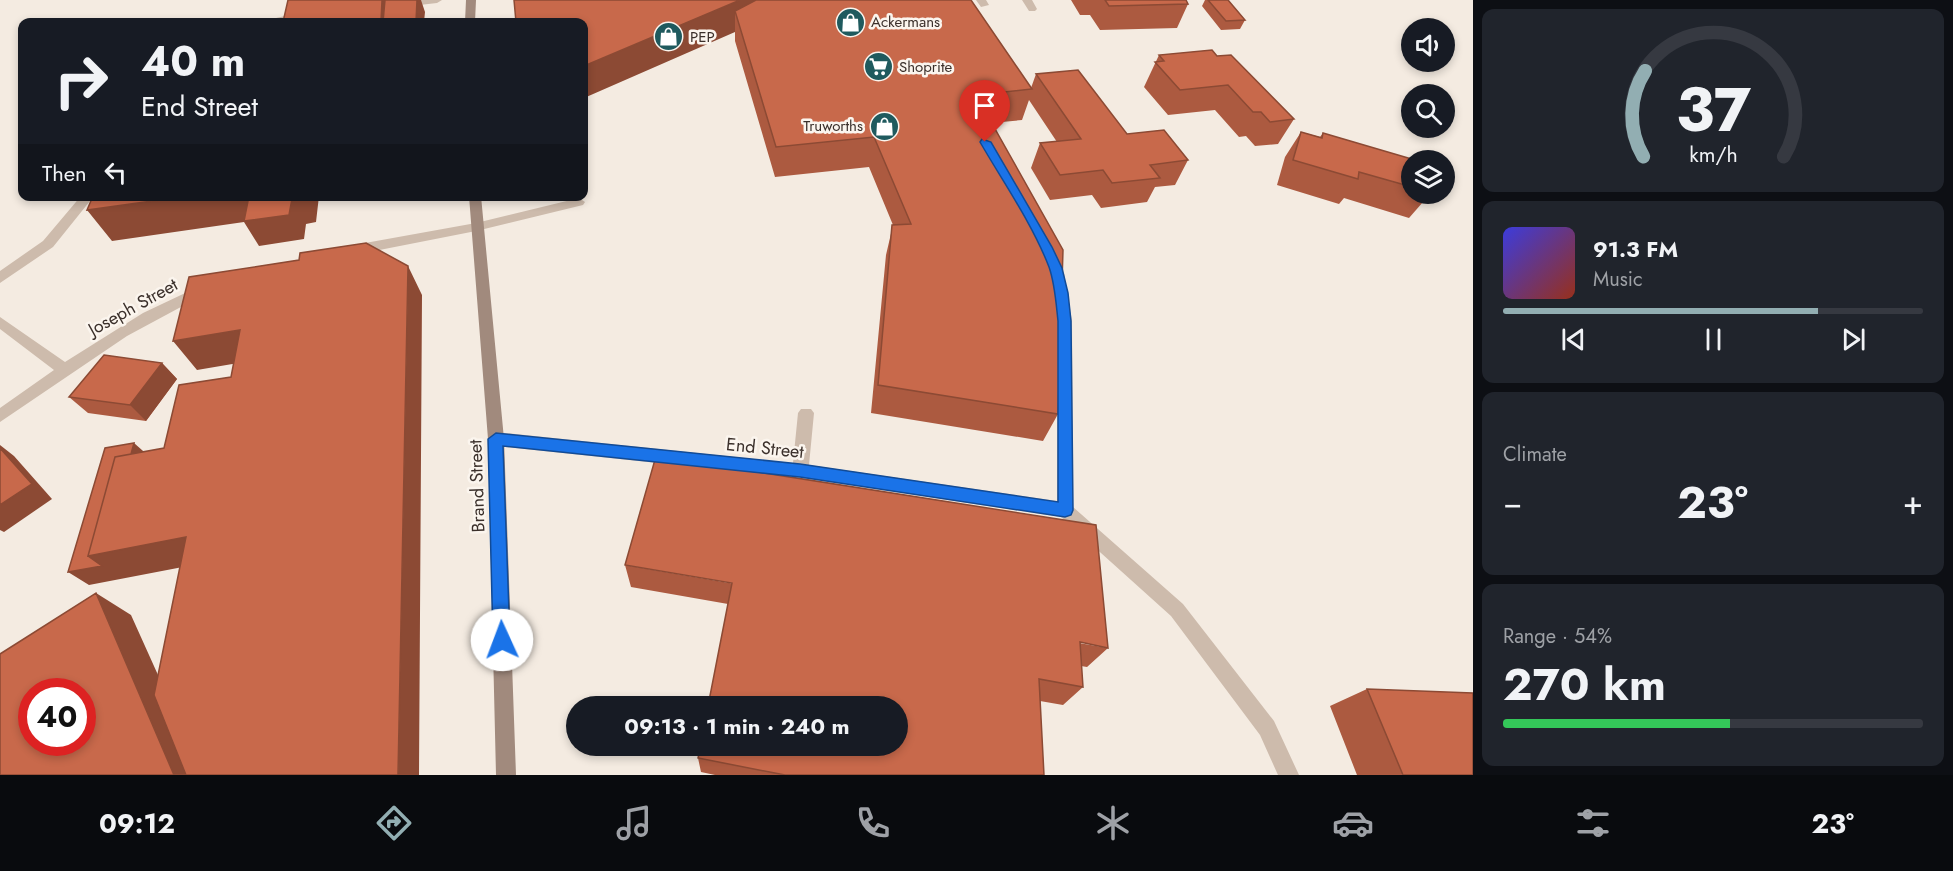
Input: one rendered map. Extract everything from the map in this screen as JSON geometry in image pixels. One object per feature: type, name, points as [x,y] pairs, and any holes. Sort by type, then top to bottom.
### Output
[{"type":"street","points":[[470,18],[471,0]]},
{"type":"street","name":"Brand Street","points":[[475,201],[496,439],[506,775]]},
{"type":"lane","points":[[392,5],[438,0]]},
{"type":"lane","points":[[288,18],[314,14]]},
{"type":"lane","points":[[0,278],[48,244],[84,201]]},
{"type":"lane","points":[[338,253],[476,227],[579,202]]},
{"type":"lane","points":[[1051,258],[1061,293],[1065,321],[1065,510],[1177,609],[1267,728],[1289,775]]},
{"type":"lane","name":"Joseph Street","points":[[0,416],[64,370],[166,306],[209,287]]},
{"type":"lane","points":[[0,322],[64,370]]},
{"type":"lane","points":[[800,471],[806,413]]},
{"type":"lane","name":"End Street","points":[[496,439],[800,471],[1065,510]]},
{"type":"building","points":[[288,0],[382,0],[381,18],[284,18]]},
{"type":"building","points":[[385,0],[417,0],[416,18],[383,18]]},
{"type":"building","points":[[514,0],[740,0],[588,64],[588,18],[516,18]]},
{"type":"building","points":[[756,0],[971,0],[1032,89],[976,95],[1063,250],[1058,414],[878,385],[892,225],[911,224],[874,137],[776,147],[735,11]]},
{"type":"building","points":[[1105,0],[1186,0],[1188,4],[1109,6]]},
{"type":"building","points":[[1208,0],[1228,0],[1245,20],[1226,21]]},
{"type":"building","points":[[1212,50],[1217,56],[1231,55],[1294,119],[1270,122],[1261,112],[1253,112],[1228,85],[1180,90],[1155,62],[1164,61],[1159,55]]},
{"type":"building","points":[[1078,70],[1127,134],[1164,130],[1188,160],[1150,165],[1160,178],[1112,183],[1103,170],[1060,175],[1040,143],[1081,139],[1036,74]]},
{"type":"building","points":[[1301,132],[1322,138],[1323,133],[1401,156],[1401,184],[1359,172],[1358,179],[1293,160]]},
{"type":"building","points":[[91,201],[152,201],[87,210]]},
{"type":"building","points":[[248,201],[292,201],[289,215],[244,221]]},
{"type":"building","points":[[366,243],[408,266],[398,775],[186,775],[154,695],[186,537],[88,556],[115,457],[164,448],[179,385],[231,377],[240,330],[173,341],[189,277],[299,260],[300,253]]},
{"type":"building","points":[[104,355],[162,363],[130,405],[69,397]]},
{"type":"building","points":[[134,443],[131,454],[115,457],[88,556],[102,566],[68,572],[105,448]]},
{"type":"building","points":[[0,448],[32,484],[0,505]]},
{"type":"building","points":[[656,456],[1096,525],[1108,648],[1080,642],[1083,687],[1039,679],[1044,775],[785,775],[698,758],[698,756],[908,756],[908,696],[710,696],[732,583],[625,565]]},
{"type":"building","points":[[96,593],[174,775],[0,775],[0,654]]},
{"type":"building","points":[[1367,689],[1473,693],[1473,775],[1403,775]]},
{"type":"place","name":"Ackermans","points":[[850,22]]},
{"type":"place","name":"PEP","points":[[669,37]]},
{"type":"place","name":"Shoprite","points":[[878,67]]},
{"type":"place","name":"Truworths","points":[[884,126]]},
{"type":"route","points":[[502,640],[496,439],[800,471],[1065,510],[1065,321],[1056,268],[985,142]]}]
